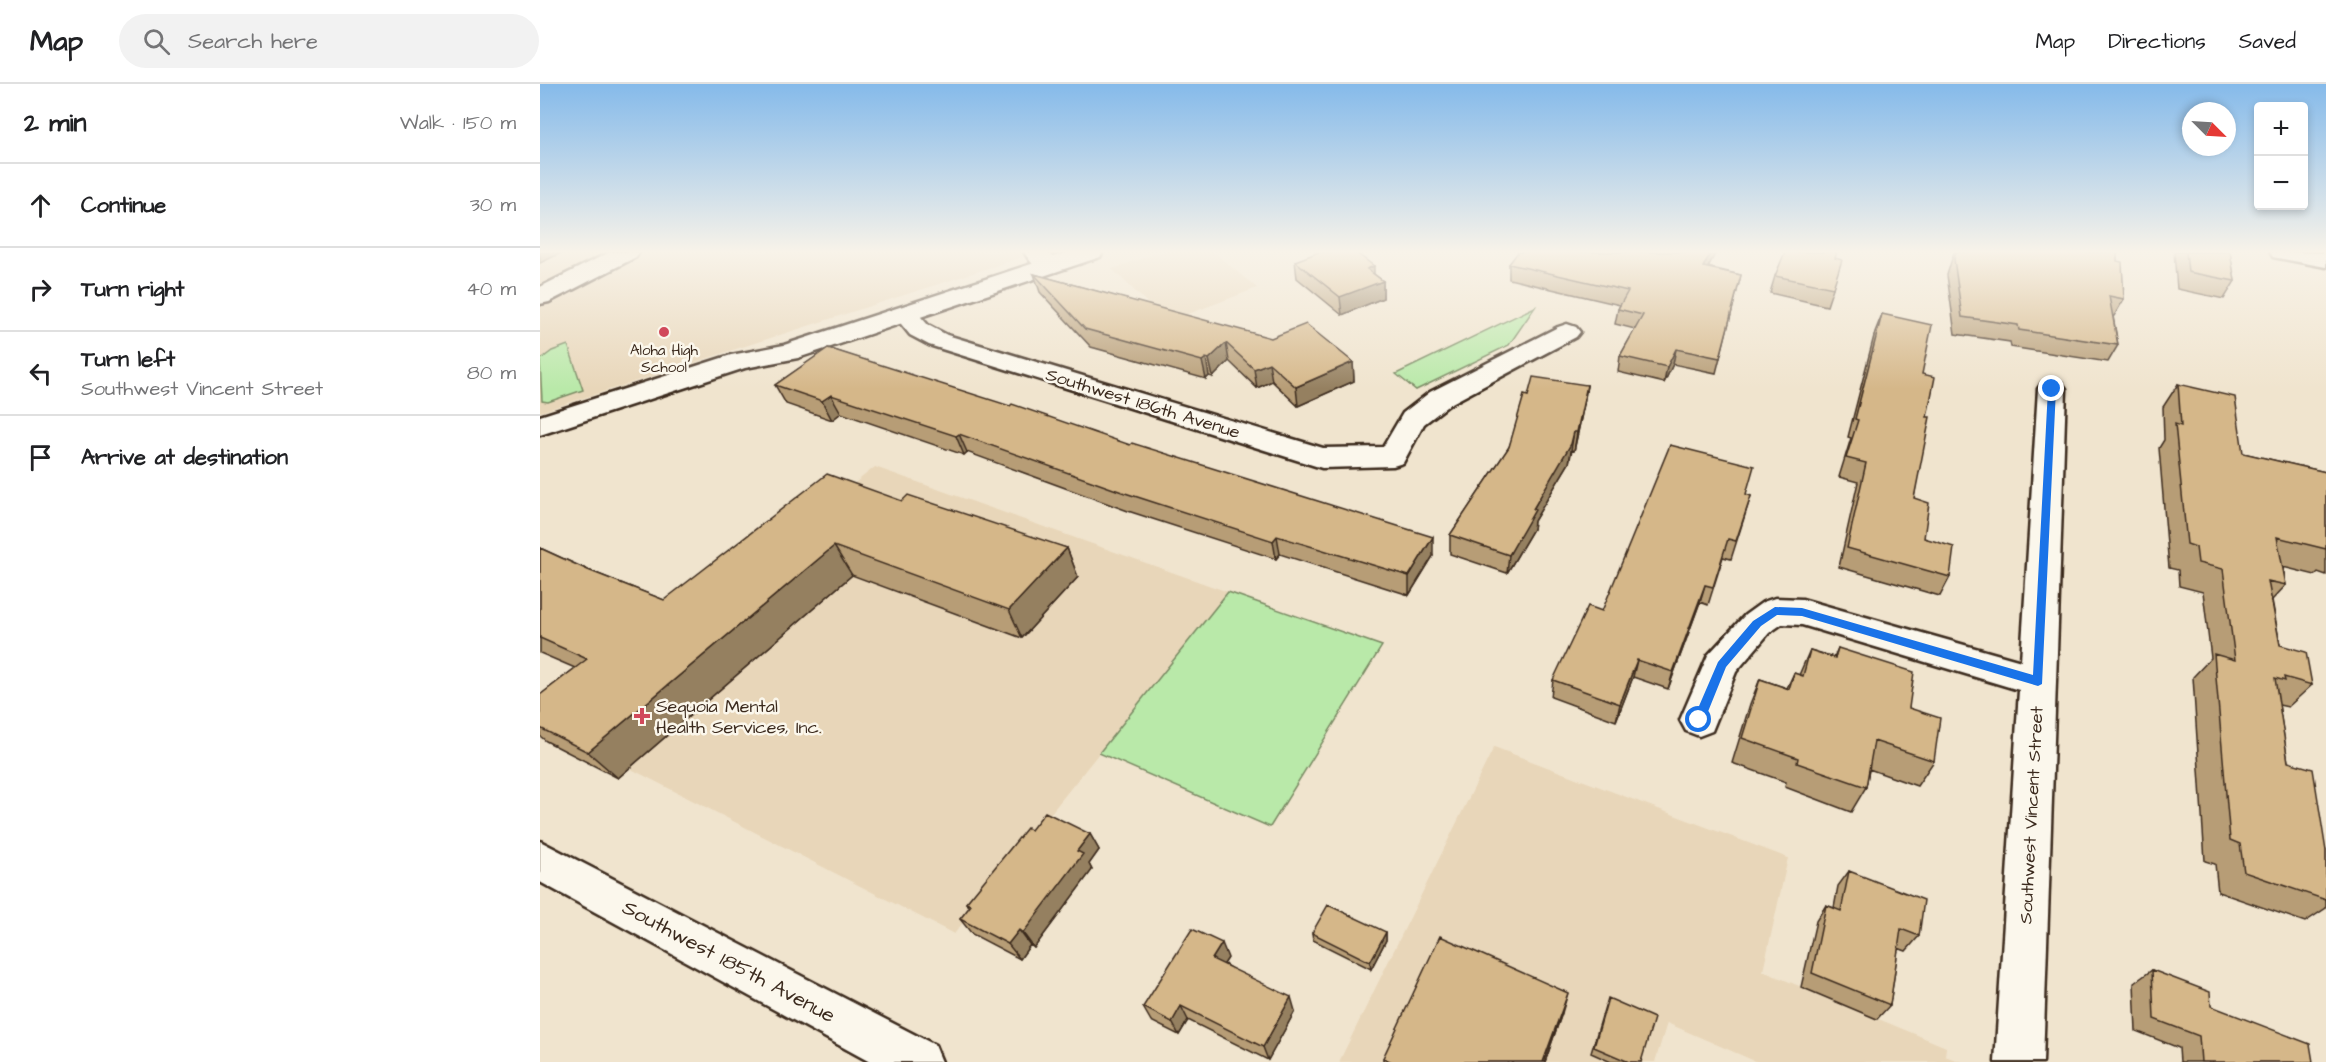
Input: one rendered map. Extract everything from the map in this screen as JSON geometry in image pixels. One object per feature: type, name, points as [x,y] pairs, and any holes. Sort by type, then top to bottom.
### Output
[{"type":"street","points":[[540,426],[740,361],[789,352],[905,315],[947,298]]},
{"type":"street","name":"Southwest 186th Avenue","points":[[905,315],[919,330],[938,340],[1322,458],[1393,456],[1413,419],[1440,398],[1567,332]]},
{"type":"street","points":[[540,445],[750,375],[789,352]]},
{"type":"street","name":"Southwest Vincent Street","points":[[2019,1062],[2052,389]]},
{"type":"street","points":[[1699,720],[1722,665],[1757,624],[1775,611],[1802,612],[2038,681]]},
{"type":"street","name":"Southwest 185th Avenue","points":[[540,861],[918,1062]]},
{"type":"shaded area","points":[[540,298],[896,298],[540,412]]},
{"type":"shaded area","points":[[1142,298],[1231,298],[1167,322]]},
{"type":"shaded area","points":[[875,467],[1228,592],[954,934],[547,726]]},
{"type":"shaded area","points":[[1494,747],[1788,858],[1763,971],[1946,1047],[1945,1056],[1961,1062],[1757,1062],[1667,1023],[1655,1062],[1339,1062]]},
{"type":"green space","points":[[1535,307],[1509,345],[1416,390],[1396,374]]},
{"type":"green space","points":[[568,345],[583,390],[548,402],[542,401],[540,360],[552,351]]},
{"type":"green space","points":[[1228,592],[1382,646],[1270,827],[1099,753]]},
{"type":"building","points":[[1056,298],[1122,298],[1271,338],[1306,324],[1353,362],[1296,387],[1269,363],[1254,369],[1226,343],[1209,359],[1202,361],[1085,329]]},
{"type":"building","points":[[1624,298],[1735,298],[1720,358],[1676,349],[1667,367],[1620,356],[1643,315],[1618,309]]},
{"type":"building","points":[[1959,298],[2109,298],[2118,345],[2019,330],[2018,325],[1962,317]]},
{"type":"building","points":[[1882,314],[1932,325],[1922,374],[1935,377],[1927,417],[1930,417],[1914,498],[1929,503],[1924,538],[1954,547],[1950,577],[1847,548],[1866,463],[1846,458],[1858,420],[1855,419]]},
{"type":"building","points":[[828,348],[1010,406],[1012,404],[1130,445],[1132,443],[1433,537],[1409,576],[1277,536],[1273,541],[1122,492],[959,434],[956,436],[831,395],[822,401],[775,385]]},
{"type":"building","points":[[1533,377],[1587,385],[1577,432],[1574,432],[1571,444],[1509,555],[1450,535],[1509,447],[1524,395],[1528,396]]},
{"type":"building","points":[[2178,384],[2235,397],[2243,453],[2326,472],[2326,549],[2277,537],[2286,585],[2268,581],[2280,645],[2306,652],[2312,685],[2284,677],[2285,681],[2275,678],[2288,762],[2313,769],[2326,851],[2326,900],[2244,872],[2240,844],[2230,840],[2214,654],[2235,660],[2223,569],[2198,563],[2196,547],[2187,544],[2175,424],[2181,426]]},
{"type":"building","points":[[1670,445],[1754,466],[1746,494],[1751,496],[1736,541],[1728,539],[1713,587],[1705,585],[1673,672],[1637,660],[1620,704],[1553,680],[1588,606],[1602,611]]},
{"type":"building","points":[[827,474],[902,501],[908,495],[1067,548],[1009,610],[834,546],[588,752],[540,728],[540,695],[587,659],[540,638],[540,548],[664,600]]},
{"type":"building","points":[[1838,648],[1914,672],[1909,708],[1940,718],[1934,761],[1874,741],[1866,787],[1797,763],[1798,758],[1742,738],[1760,679],[1789,689],[1794,673],[1803,676],[1810,650],[1835,658]]},
{"type":"building","points":[[1045,812],[1090,834],[1077,851],[1083,854],[1023,933],[1019,930],[1008,944],[960,919],[971,905],[966,903],[1027,828],[1031,830]]},
{"type":"building","points":[[1849,871],[1924,900],[1919,936],[1901,929],[1890,1005],[1812,973],[1826,905],[1841,911]]},
{"type":"building","points":[[1328,905],[1386,932],[1370,962],[1312,933]]},
{"type":"building","points":[[1192,929],[1222,943],[1212,959],[1291,997],[1263,1047],[1181,1006],[1172,1022],[1143,1007]]},
{"type":"building","points":[[1440,936],[1568,993],[1543,1062],[1392,1062],[1383,1058]]},
{"type":"building","points":[[2152,970],[2210,992],[2211,1006],[2310,1044],[2313,1062],[2201,1062],[2199,1036],[2154,1019]]},
{"type":"building","points":[[1608,998],[1654,1018],[1641,1062],[1629,1062],[1594,1047]]},
{"type":"place","name":"Aloha High School","points":[[664,332]]},
{"type":"place","name":"Sequoia Mental Health Services, Inc.","points":[[642,716]]},
{"type":"route","points":[[1699,720],[1722,665],[1757,624],[1775,611],[1802,612],[2038,681],[2052,389]]}]
